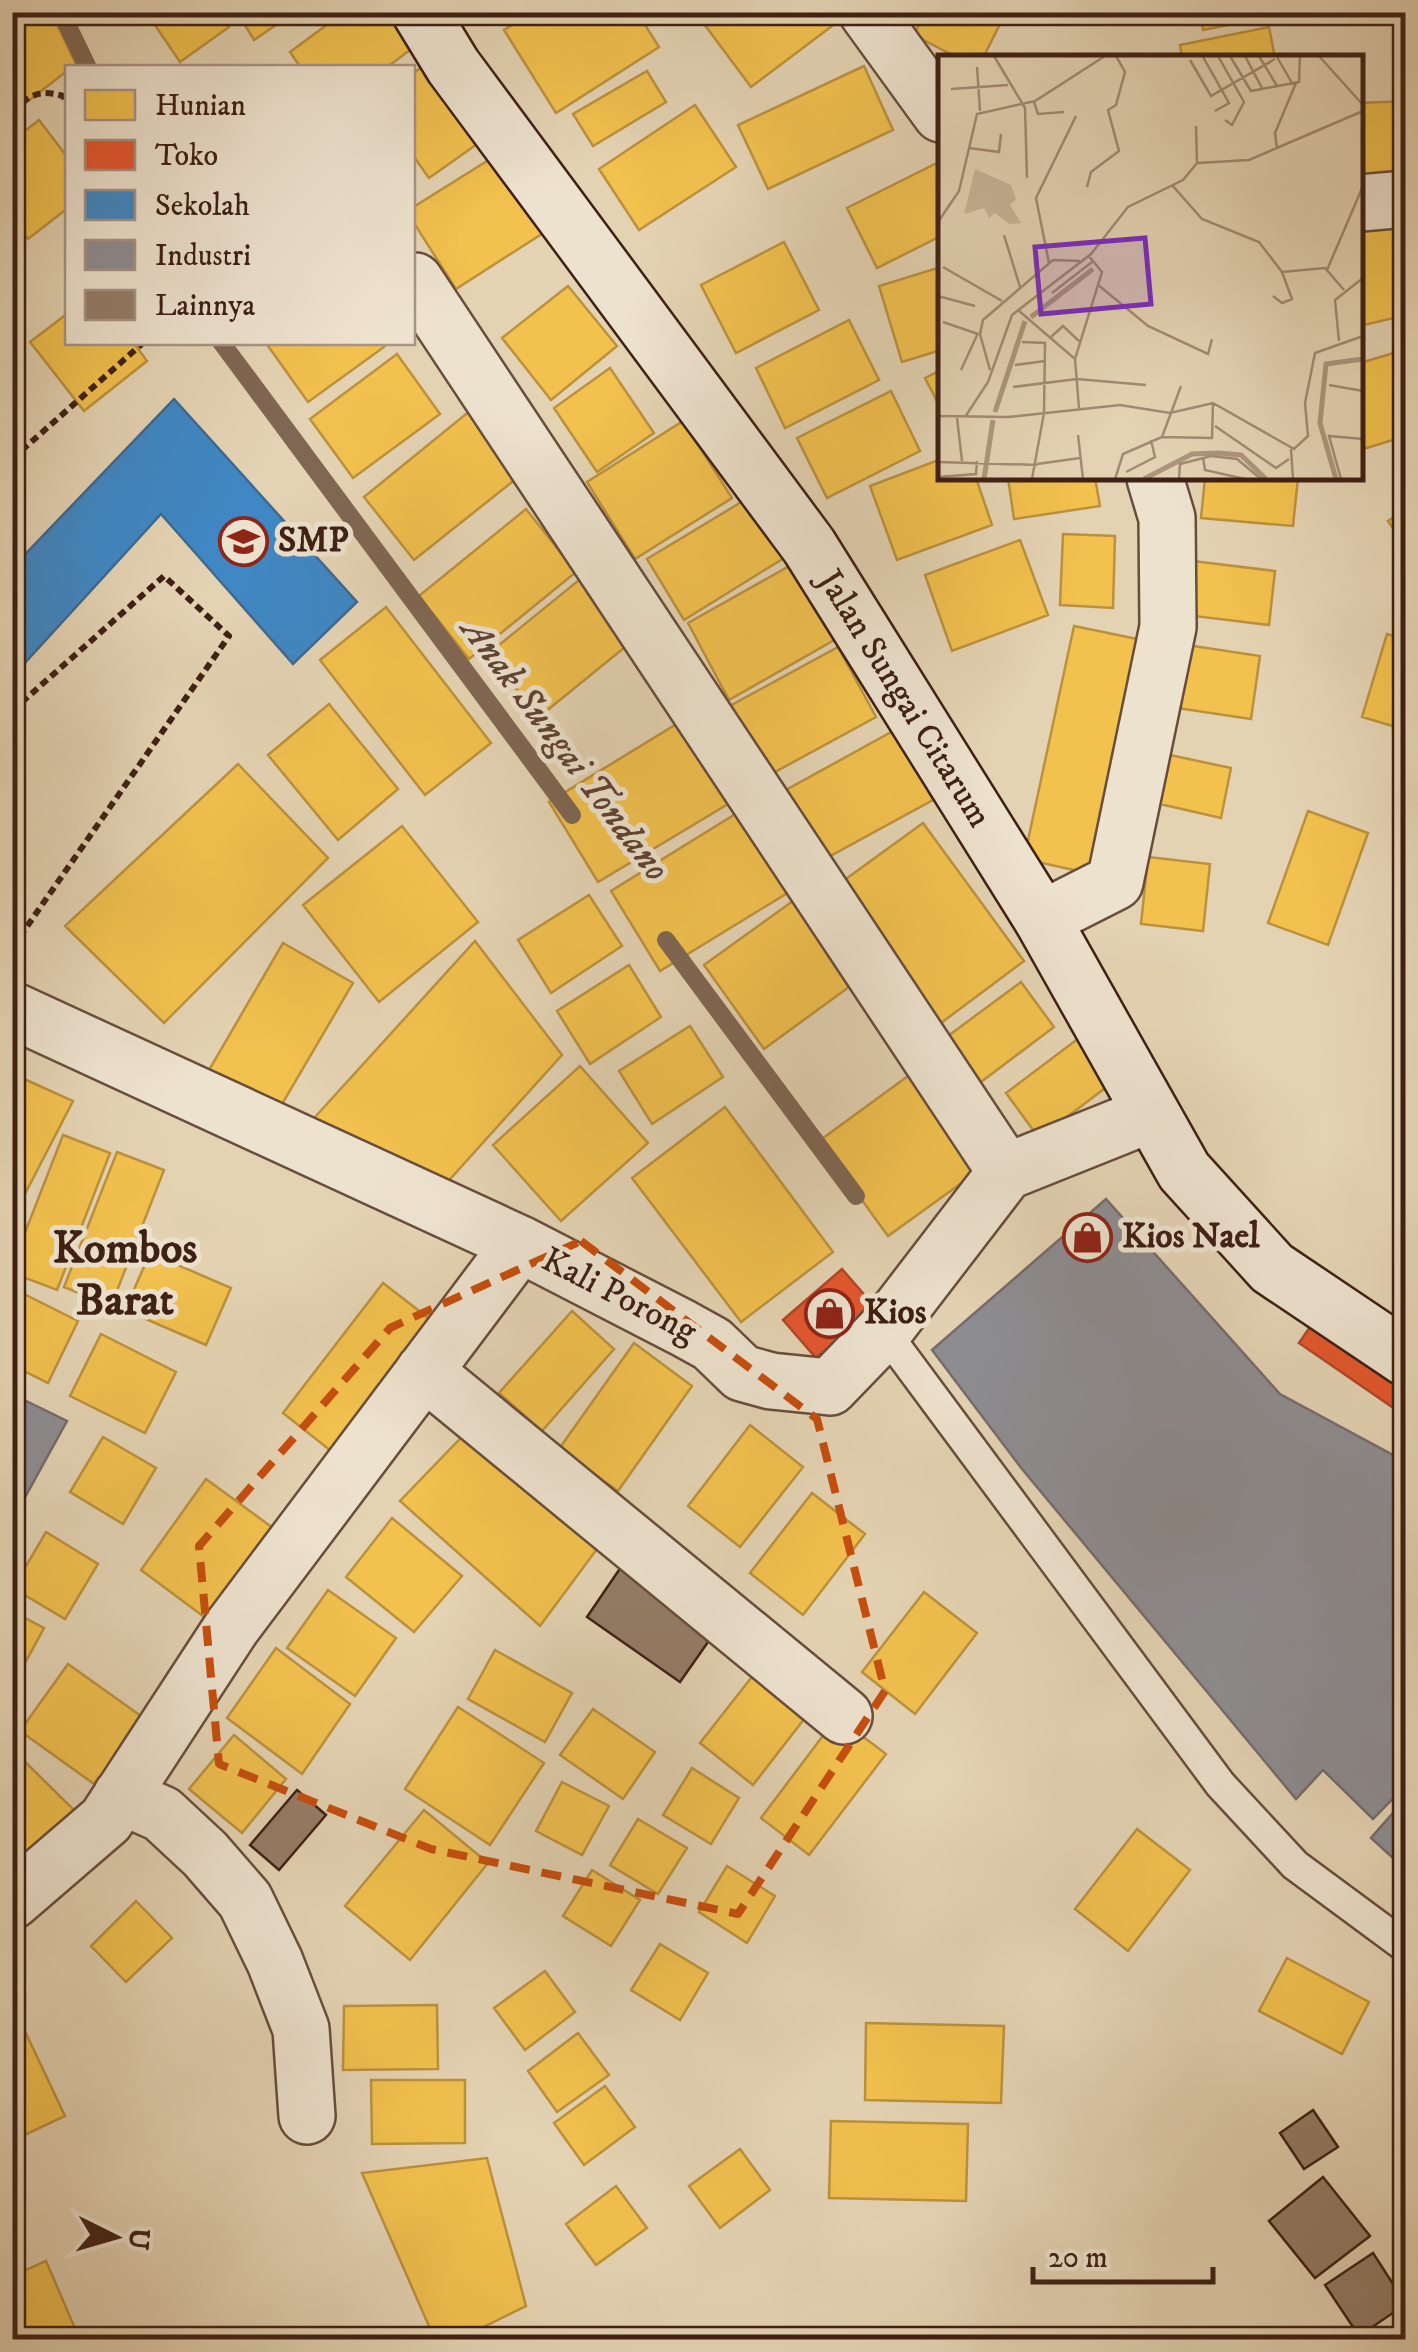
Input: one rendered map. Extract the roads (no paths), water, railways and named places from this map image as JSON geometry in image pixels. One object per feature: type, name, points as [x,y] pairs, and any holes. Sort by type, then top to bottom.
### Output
[{"type":"street","name":"Jalan Sungai Citarum","points":[[420,12],[453,66],[809,546],[1042,919],[1184,1171],[1272,1268],[1406,1358]]},
{"type":"street","points":[[866,12],[938,111]]},
{"type":"street","points":[[1363,204],[1406,199]]},
{"type":"street","points":[[415,281],[1006,1172],[1151,1114]]},
{"type":"street","points":[[1042,919],[1115,882],[1168,627],[1167,518],[1155,480]]},
{"type":"street","name":"Kali Porong","points":[[12,1010],[520,1244],[712,1344],[742,1373],[771,1381],[830,1387],[884,1331],[1006,1172]]},
{"type":"street","points":[[12,1901],[106,1820],[232,1627],[520,1244]]},
{"type":"street","points":[[424,1370],[844,1716]]},
{"type":"street","points":[[121,1796],[162,1814],[205,1854],[244,1900],[302,2029],[307,2116]]},
{"type":"lane","points":[[884,1331],[1220,1784],[1295,1865],[1406,1947]]},
{"type":"waterway","name":"Anak Sungai Tondano","points":[[61,12],[87,65]]},
{"type":"waterway","name":"Anak Sungai Tondano","points":[[223,345],[572,815]]},
{"type":"waterway","name":"Anak Sungai Tondano","points":[[666,940],[856,1196]]},
{"type":"place","name":"SMP","points":[[243,541]]},
{"type":"place","name":"Kios Nael","points":[[1087,1237]]},
{"type":"place","name":"Kios","points":[[829,1313]]},
{"type":"district","name":"Kombos Barat","points":[[125,1275]]}]
